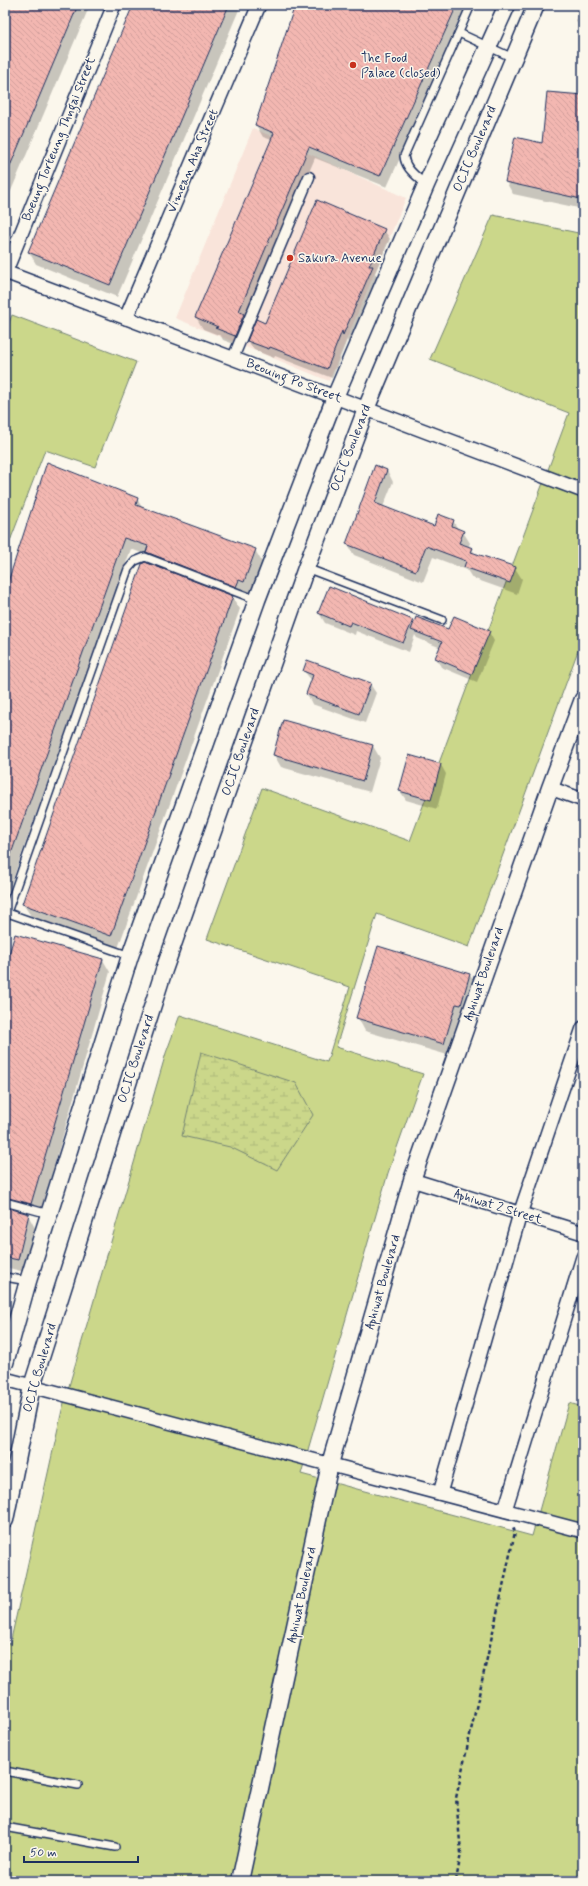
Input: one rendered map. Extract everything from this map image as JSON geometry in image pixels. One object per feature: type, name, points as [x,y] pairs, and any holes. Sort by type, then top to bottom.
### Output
[{"type":"street","name":"Boeung Torteung Thngai Street","points":[[5,273],[114,5]]},
{"type":"street","name":"Vimean Aha Street","points":[[126,318],[259,5]]},
{"type":"street","points":[[6,1357],[28,1281],[130,956],[257,600],[336,397],[426,185],[507,5]]},
{"type":"street","name":"OCIC Boulevard","points":[[5,1520],[32,1386],[164,970],[306,568],[366,409],[536,5]]},
{"type":"street","points":[[233,358],[309,176]]},
{"type":"street","name":"Beouing Po Street","points":[[5,273],[583,491]]},
{"type":"street","name":"Aphiwat Boulevard","points":[[240,1881],[330,1464],[412,1180],[550,788],[583,699]]},
{"type":"street","points":[[550,788],[583,800]]},
{"type":"street","points":[[440,1493],[520,1214],[583,1028]]},
{"type":"street","name":"Aphiwat 2 Street","points":[[412,1180],[583,1233]]},
{"type":"street","points":[[505,1510],[583,1257]]},
{"type":"street","points":[[5,1379],[583,1531]]},
{"type":"lane","points":[[426,185],[408,168],[404,156],[471,5]]},
{"type":"lane","points":[[459,33],[514,58]]},
{"type":"lane","points":[[130,956],[5,915],[128,569],[135,562],[145,557],[257,600]]},
{"type":"lane","points":[[306,568],[442,620]]},
{"type":"lane","points":[[5,1202],[49,1214]]},
{"type":"lane","points":[[5,1277],[28,1281]]},
{"type":"lane","points":[[5,1771],[78,1785]]},
{"type":"lane","points":[[5,1827],[115,1847]]},
{"type":"path","points":[[456,1881],[461,1853],[456,1798],[515,1532],[505,1510]]},
{"type":"shaded area","name":"Sakura Avenue","points":[[253,128],[406,198],[329,381],[175,318]]},
{"type":"green space","points":[[493,215],[583,234],[583,637],[469,947],[377,914],[336,1047],[423,1074],[388,1173],[301,1474],[532,1536],[569,1403],[583,1407],[583,1881],[5,1881],[5,1643],[10,1644],[62,1410],[166,1053],[180,1015],[327,1062],[350,987],[207,939],[262,788],[410,841],[569,413],[430,359]]},
{"type":"green space","points":[[12,315],[136,362],[95,467],[45,450],[5,554],[5,333]]},
{"type":"green space","points":[[201,1052],[296,1083],[313,1115],[277,1170],[230,1147],[182,1136]]},
{"type":"building","points":[[5,5],[78,5],[5,178]]},
{"type":"building","points":[[133,5],[229,5],[110,285],[28,252]]},
{"type":"building","name":"The Food Palace (closed)","points":[[295,5],[457,5],[380,176],[309,147],[239,311],[244,314],[235,336],[215,328],[218,327],[195,317],[274,133],[255,125]]},
{"type":"building","points":[[547,92],[583,95],[581,152],[583,152],[583,189],[581,199],[505,182],[515,137],[542,143]]},
{"type":"building","points":[[317,200],[385,229],[369,266],[373,266],[343,335],[342,331],[327,369],[270,347],[269,349],[247,341],[256,319],[265,323]]},
{"type":"building","points":[[47,462],[138,498],[136,505],[256,549],[244,582],[239,580],[236,587],[146,552],[148,546],[124,538],[7,865],[5,865],[5,591]]},
{"type":"building","points":[[375,465],[387,470],[375,503],[434,526],[438,514],[454,520],[452,526],[464,531],[459,543],[473,548],[471,552],[516,567],[510,583],[464,567],[466,561],[426,546],[416,571],[346,544]]},
{"type":"building","points":[[145,562],[233,596],[111,936],[22,904],[142,564]]},
{"type":"building","points":[[329,586],[413,620],[403,643],[351,622],[349,626],[318,613]]},
{"type":"building","points":[[454,616],[490,631],[472,674],[435,658],[442,642],[411,630],[416,617],[448,629]]},
{"type":"building","points":[[307,660],[371,683],[359,714],[306,694],[313,675],[303,671]]},
{"type":"building","points":[[283,720],[373,745],[363,781],[273,755]]},
{"type":"building","points":[[409,755],[441,764],[431,800],[399,791]]},
{"type":"building","points":[[15,934],[103,959],[31,1204],[5,1197],[5,967]]},
{"type":"building","points":[[378,946],[470,974],[461,1005],[456,1004],[444,1044],[356,1018]]},
{"type":"building","points":[[5,1207],[29,1214],[18,1260],[5,1257]]},
{"type":"place","name":"The Food Palace (closed)","points":[[353,65]]},
{"type":"place","name":"Sakura Avenue","points":[[290,258]]}]
